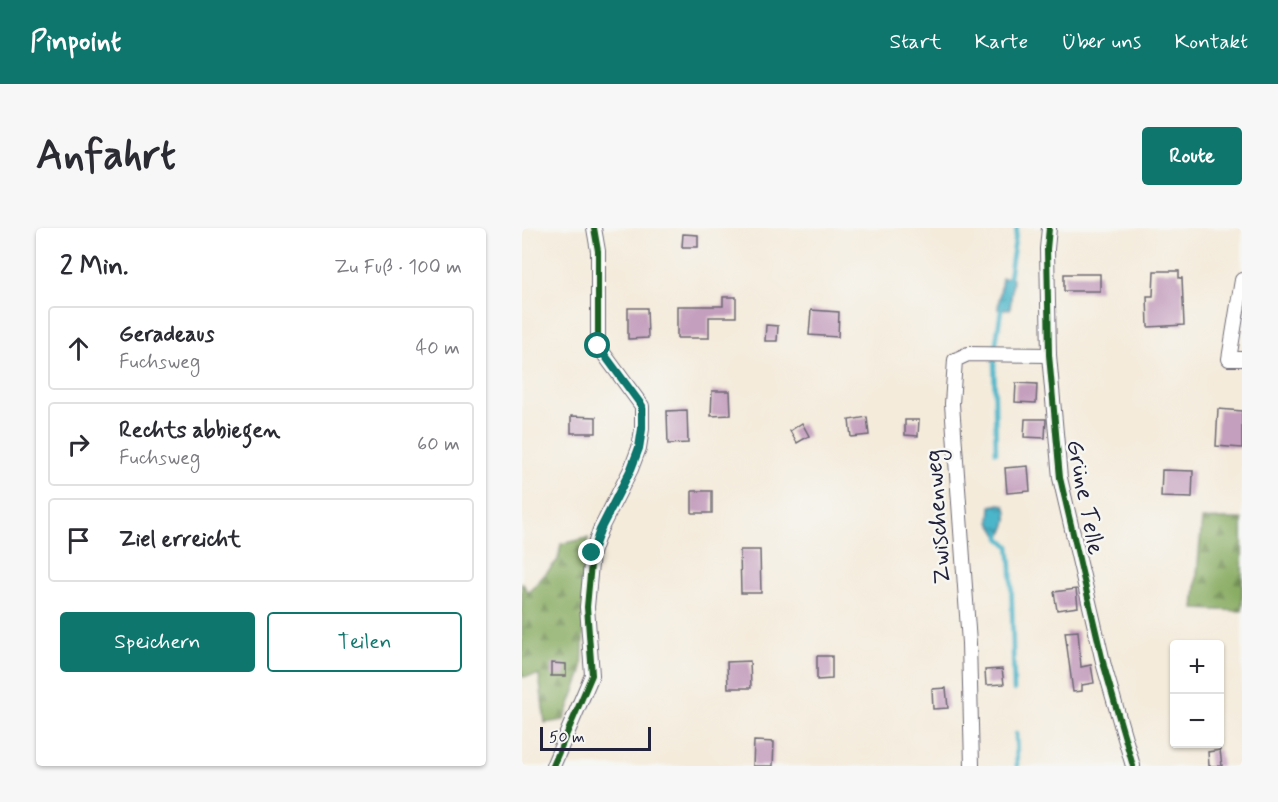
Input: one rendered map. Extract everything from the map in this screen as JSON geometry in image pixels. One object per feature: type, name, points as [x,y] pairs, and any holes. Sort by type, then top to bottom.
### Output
[{"type":"street","points":[[553,766],[592,675],[587,607],[592,553],[600,530],[631,469],[639,448],[642,429],[642,406],[598,346],[598,251],[594,228]]},
{"type":"street","name":"Grüne Telle","points":[[1049,228],[1047,249],[1048,355],[1060,478],[1104,666],[1133,766]]},
{"type":"street","points":[[1242,280],[1229,359],[1242,359]]},
{"type":"street","name":"Zwischenweg","points":[[972,766],[969,643],[952,404],[955,360],[968,354],[1048,355]]},
{"type":"green space","points":[[1202,519],[1242,519],[1242,611],[1194,609]]},
{"type":"green space","points":[[588,538],[582,672],[564,720],[545,723],[539,675],[522,677],[522,582],[528,593],[558,560],[561,544]]},
{"type":"water","points":[[1002,278],[1013,279],[1010,309],[998,309]]},
{"type":"water","points":[[1005,505],[1007,514],[1006,526],[1000,538],[990,522],[991,506]]},
{"type":"building","points":[[683,234],[698,235],[698,247],[682,247]]},
{"type":"building","points":[[1154,271],[1179,271],[1179,278],[1182,278],[1184,325],[1148,327],[1147,296],[1153,296]]},
{"type":"building","points":[[1064,274],[1100,274],[1100,291],[1064,291]]},
{"type":"building","points":[[723,297],[736,297],[736,317],[709,317],[709,338],[677,338],[677,306],[723,306]]},
{"type":"building","points":[[628,308],[647,308],[648,338],[628,339]]},
{"type":"building","points":[[811,310],[839,312],[838,337],[809,335]]},
{"type":"building","points":[[766,325],[778,326],[777,341],[765,341]]},
{"type":"building","points":[[1016,383],[1037,384],[1036,403],[1015,402]]},
{"type":"building","points":[[712,391],[730,391],[731,415],[711,416]]},
{"type":"building","points":[[1218,409],[1242,411],[1242,448],[1216,446]]},
{"type":"building","points":[[687,410],[688,443],[668,444],[667,411]]},
{"type":"building","points":[[571,416],[596,417],[596,433],[571,433]]},
{"type":"building","points":[[867,417],[869,435],[851,437],[849,420]]},
{"type":"building","points":[[1025,419],[1046,419],[1045,438],[1024,437]]},
{"type":"building","points":[[905,420],[919,420],[918,436],[905,435]]},
{"type":"building","points":[[802,423],[809,436],[797,443],[790,431]]},
{"type":"building","points":[[1028,466],[1030,491],[1007,493],[1005,468]]},
{"type":"building","points":[[1162,470],[1193,471],[1192,498],[1161,497]]},
{"type":"building","points":[[692,491],[712,491],[712,513],[692,513]]},
{"type":"building","points":[[740,550],[760,550],[761,593],[741,593]]},
{"type":"building","points":[[1076,589],[1078,607],[1057,610],[1054,592]]},
{"type":"building","points":[[1078,631],[1081,667],[1091,665],[1094,683],[1082,685],[1082,691],[1073,692],[1065,632]]},
{"type":"building","points":[[817,656],[832,656],[832,679],[817,680]]},
{"type":"building","points":[[750,661],[751,688],[728,688],[727,662]]},
{"type":"building","points":[[551,663],[566,664],[566,676],[551,676]]},
{"type":"building","points":[[1002,669],[1004,684],[986,685],[985,670]]},
{"type":"building","points":[[946,688],[948,708],[933,709],[932,689]]},
{"type":"building","points":[[754,741],[774,742],[773,766],[753,766]]},
{"type":"building","points":[[1220,750],[1222,766],[1209,766],[1208,752]]},
{"type":"waterway","points":[[1008,284],[1017,228]]},
{"type":"waterway","points":[[995,349],[1002,304]]},
{"type":"waterway","points":[[994,357],[996,452]]},
{"type":"waterway","points":[[1000,532],[1000,538],[1009,546],[1011,567],[1014,690]]},
{"type":"waterway","points":[[1016,734],[1017,766]]},
{"type":"cycle path","points":[[553,766],[592,675],[587,607],[592,553],[600,530],[631,469],[639,448],[642,429],[642,406],[598,346],[598,251],[594,228]]},
{"type":"cycle path","points":[[1049,228],[1047,249],[1049,355],[1060,478],[1104,666],[1133,766]]},
{"type":"route","points":[[592,553],[600,530],[631,469],[639,448],[642,429],[642,406],[598,346]]}]
